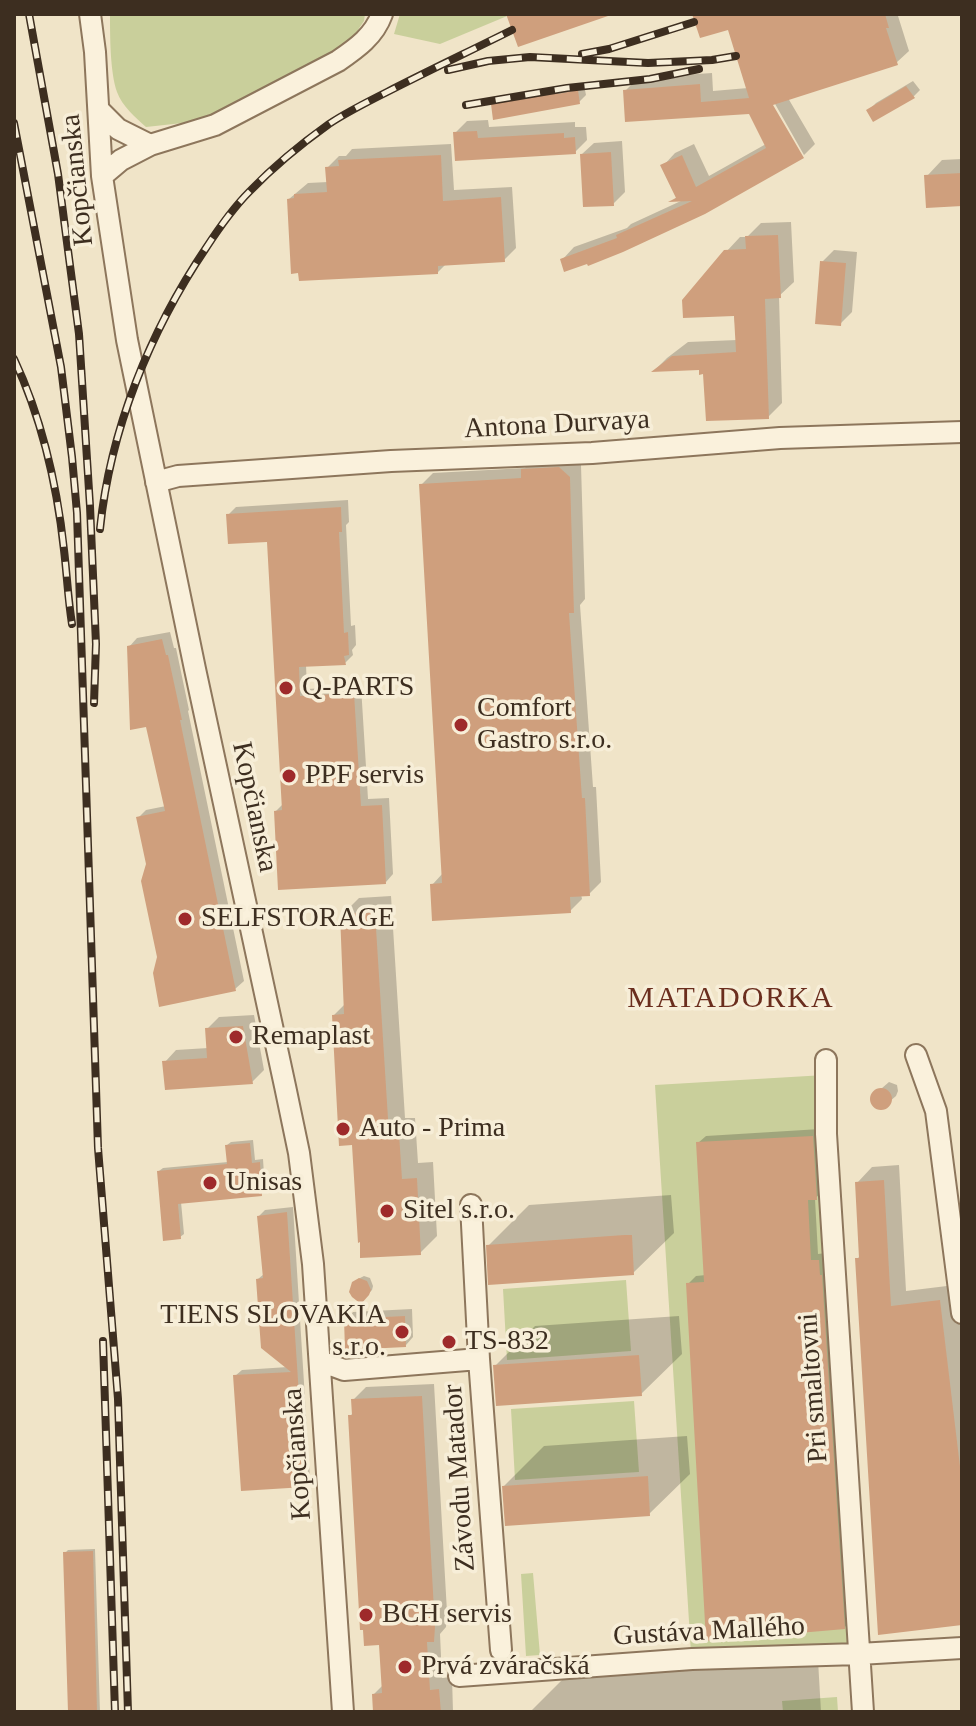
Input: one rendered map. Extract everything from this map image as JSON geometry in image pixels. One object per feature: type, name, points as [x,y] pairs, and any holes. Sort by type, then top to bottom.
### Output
[{"type":"street","name":"Kopčianska","points":[[90,14],[102,176],[127,340],[299,1153],[313,1264],[343,1712]]},
{"type":"street","points":[[102,176],[121,160],[150,145],[215,125],[338,61],[369,37],[382,14]]},
{"type":"street","points":[[99,110],[118,129],[150,145]]},
{"type":"street","name":"Antona Durvaya","points":[[156,482],[178,476],[391,461],[592,453],[780,438],[962,432]]},
{"type":"street","points":[[916,1055],[936,1111],[962,1313]]},
{"type":"street","name":"Pri smaltovni","points":[[826,1060],[826,1134],[863,1712]]},
{"type":"street","name":"Závodu Matador","points":[[471,1205],[501,1650]]},
{"type":"street","points":[[320,1361],[344,1370],[479,1359]]},
{"type":"street","name":"Gustáva Mallého","points":[[459,1676],[659,1661],[962,1648]]},
{"type":"green space","points":[[110,14],[365,14],[364,21],[347,46],[210,120],[146,127],[125,107],[117,92],[110,43]]},
{"type":"green space","points":[[400,14],[512,14],[440,44],[394,34]]},
{"type":"green space","points":[[825,1075],[856,1643],[691,1653],[655,1085]]},
{"type":"green space","points":[[626,1280],[631,1351],[507,1360],[503,1289]]},
{"type":"green space","points":[[634,1401],[639,1472],[515,1480],[511,1409]]},
{"type":"green space","points":[[533,1573],[540,1655],[526,1656],[521,1574]]},
{"type":"green space","points":[[837,1697],[838,1712],[783,1712],[782,1701]]},
{"type":"building","points":[[506,14],[608,14],[608,16],[518,47]]},
{"type":"building","points":[[692,14],[885,14],[889,28],[886,28],[898,65],[773,105],[804,158],[705,214],[623,252],[564,272],[560,259],[617,238],[616,235],[692,201],[668,202],[676,198],[660,165],[682,155],[696,187],[766,148],[749,114],[625,122],[623,90],[700,84],[701,102],[749,98],[728,30],[700,38]]},
{"type":"building","points":[[906,86],[915,98],[873,122],[866,110]]},
{"type":"building","points":[[578,90],[580,104],[493,120],[491,104]]},
{"type":"building","points":[[477,131],[478,138],[564,133],[564,138],[575,137],[576,154],[455,161],[453,132]]},
{"type":"building","points":[[611,152],[614,206],[583,207],[580,154]]},
{"type":"building","points":[[441,155],[443,201],[501,197],[505,262],[438,266],[438,274],[299,281],[298,273],[291,274],[287,199],[294,198],[294,194],[327,192],[325,167],[339,166],[338,160]]},
{"type":"building","points":[[962,173],[962,206],[926,208],[924,175]]},
{"type":"building","points":[[778,235],[781,298],[765,299],[769,419],[706,421],[703,374],[699,375],[699,370],[651,372],[672,356],[736,352],[734,316],[683,318],[682,300],[724,250],[746,249],[745,236]]},
{"type":"building","points":[[820,261],[846,263],[841,326],[815,324]]},
{"type":"building","points":[[559,467],[570,477],[574,613],[569,613],[590,896],[570,897],[571,913],[432,921],[430,884],[442,883],[419,484],[521,478],[521,469]]},
{"type":"building","points":[[341,507],[342,532],[339,532],[344,633],[348,632],[349,655],[344,656],[346,665],[299,667],[300,696],[354,693],[361,806],[382,805],[386,884],[278,890],[274,811],[282,810],[267,542],[228,544],[226,514]]},
{"type":"building","name":"SELFSTORAGE","points":[[162,639],[182,720],[236,991],[159,1007],[153,973],[157,957],[141,881],[146,864],[136,817],[165,811],[146,727],[130,730],[127,646]]},
{"type":"building","points":[[375,912],[389,1134],[399,1133],[402,1179],[417,1178],[421,1255],[360,1258],[352,1145],[339,1146],[332,1015],[344,1014],[340,914]]},
{"type":"building","points":[[243,1026],[253,1084],[165,1090],[162,1061],[207,1058],[205,1028]]},
{"type":"building","points":[[881,1088],[889,1091],[892,1099],[889,1107],[881,1110],[873,1107],[870,1099],[873,1091]]},
{"type":"building","points":[[813,1136],[817,1200],[808,1200],[811,1260],[819,1260],[822,1275],[845,1629],[706,1641],[686,1283],[704,1282],[696,1142]]},
{"type":"building","name":"Unisas","points":[[250,1143],[252,1163],[260,1162],[262,1196],[178,1204],[181,1239],[163,1241],[157,1171],[227,1164],[225,1145]]},
{"type":"building","points":[[884,1180],[891,1306],[940,1300],[962,1483],[962,1625],[878,1635],[855,1258],[859,1258],[855,1182]]},
{"type":"building","points":[[287,1212],[305,1487],[241,1491],[233,1375],[291,1372],[261,1348],[256,1279],[263,1278],[257,1216]]},
{"type":"building","points":[[632,1235],[634,1275],[488,1285],[486,1245]]},
{"type":"building","points":[[359,1278],[367,1281],[371,1290],[361,1304],[349,1292],[352,1282]]},
{"type":"building","points":[[405,1316],[406,1347],[345,1350],[344,1319]]},
{"type":"building","points":[[639,1355],[642,1396],[496,1406],[493,1365]]},
{"type":"building","points":[[422,1396],[435,1627],[434,1642],[427,1642],[430,1690],[439,1689],[441,1712],[373,1712],[372,1694],[382,1693],[379,1645],[364,1646],[363,1630],[360,1630],[348,1415],[352,1415],[351,1399]]},
{"type":"building","points":[[648,1476],[650,1516],[505,1526],[502,1486]]},
{"type":"building","points":[[93,1551],[97,1712],[68,1712],[63,1552]]},
{"type":"railway","points":[[29,14],[58,174],[79,334],[96,644],[94,703]]},
{"type":"railway","points":[[582,54],[609,49],[694,22]]},
{"type":"railway","points":[[100,529],[105,492],[123,418],[150,347],[186,280],[238,204],[278,164],[336,120],[512,30]]},
{"type":"railway","points":[[448,70],[488,61],[530,57],[648,63],[736,56]]},
{"type":"railway","points":[[466,105],[567,88],[650,79],[699,69]]},
{"type":"railway","points":[[14,123],[61,367],[77,513],[98,1148],[118,1399],[128,1712]]},
{"type":"railway","points":[[14,359],[33,405],[52,477],[72,624]]},
{"type":"railway","points":[[103,1341],[115,1712]]},
{"type":"place","name":"Q-PARTS","points":[[286,688]]},
{"type":"place","name":"Comfort Gastro s.r.o.","points":[[461,725]]},
{"type":"place","name":"PPF servis","points":[[289,776]]},
{"type":"place","name":"SELFSTORAGE","points":[[185,919]]},
{"type":"place","name":"Remaplast","points":[[236,1037]]},
{"type":"place","name":"Auto - Prima","points":[[343,1129]]},
{"type":"place","name":"Unisas","points":[[210,1183]]},
{"type":"place","name":"Sitel s.r.o.","points":[[387,1211]]},
{"type":"place","name":"TIENS SLOVAKIA s.r.o.","points":[[402,1332]]},
{"type":"place","name":"TS-832","points":[[449,1342]]},
{"type":"place","name":"BCH servis","points":[[366,1615]]},
{"type":"place","name":"Prvá zváračská","points":[[405,1667]]},
{"type":"district","name":"MATADORKA","points":[[731,999]]}]
